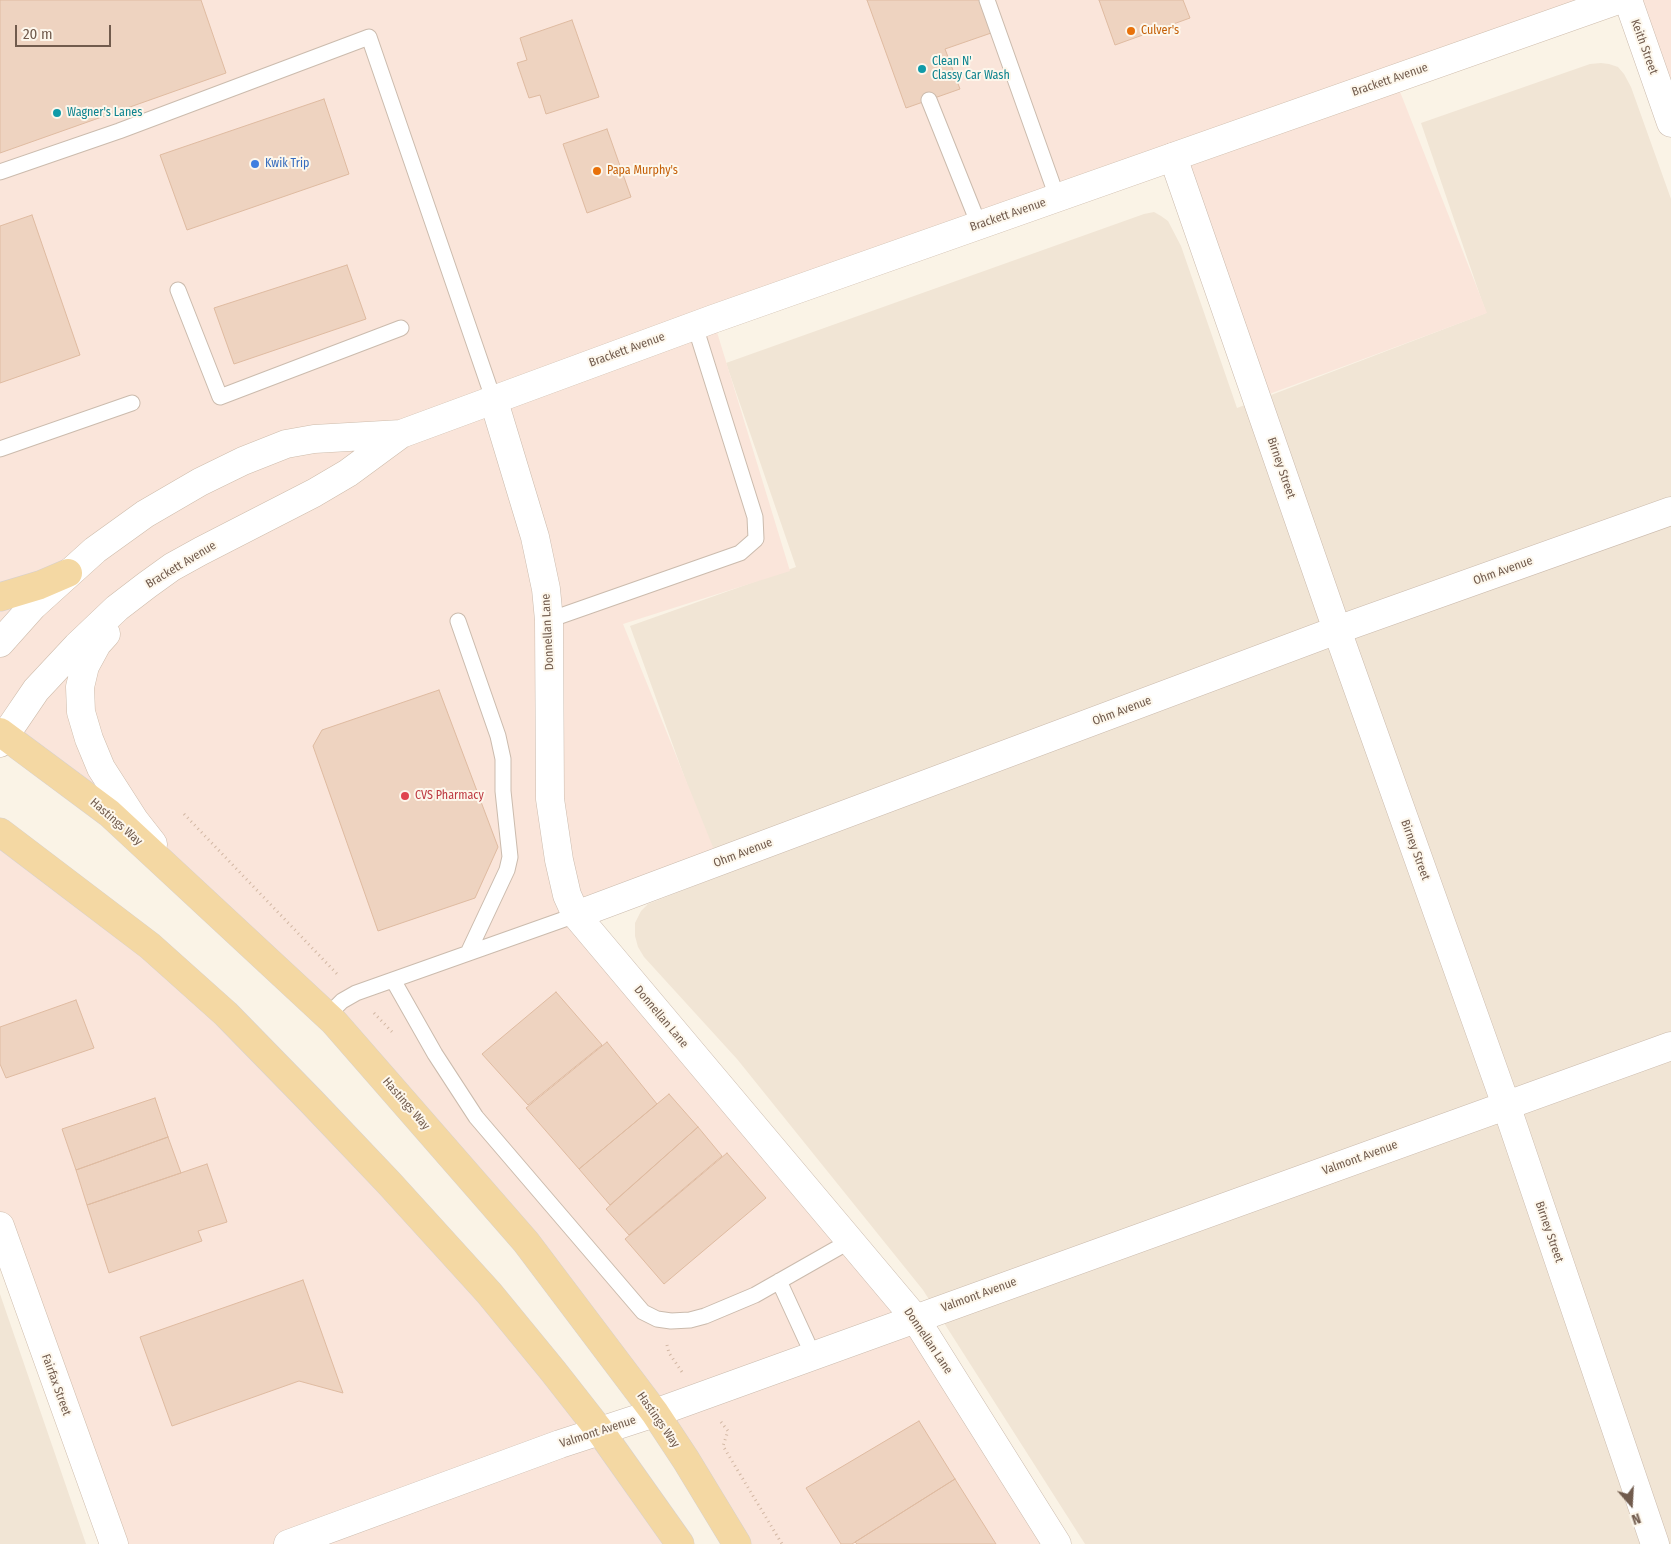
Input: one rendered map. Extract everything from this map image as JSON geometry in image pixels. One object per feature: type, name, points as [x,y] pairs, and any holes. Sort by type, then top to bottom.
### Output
[{"type":"main road","points":[[0,597],[27,590],[68,573]]},
{"type":"main road","name":"Hastings Way","points":[[2,737],[109,813],[328,1015],[526,1242],[655,1413],[737,1544]]},
{"type":"main road","points":[[0,832],[150,946],[226,1014],[370,1162],[489,1293],[553,1371],[600,1431],[680,1544]]},
{"type":"street","name":"Brackett Avenue","points":[[2,737],[36,690],[77,646],[117,608],[172,567],[348,473],[400,434],[493,398],[978,225],[1618,0]]},
{"type":"street","name":"Keith Street","points":[[1628,0],[1671,123]]},
{"type":"street","name":"Birney Street","points":[[1173,157],[1337,630],[1506,1106],[1655,1544]]},
{"type":"street","name":"Donnellan Lane","points":[[493,398],[535,537],[546,589],[550,620],[550,799],[559,860],[567,895],[576,915],[915,1318],[1057,1544]]},
{"type":"street","name":"Brackett Avenue","points":[[0,644],[33,606],[95,550],[145,514],[185,490],[243,461],[286,444],[302,440],[400,434]]},
{"type":"street","name":"Ohm Avenue","points":[[576,915],[1337,630],[1671,511]]},
{"type":"street","points":[[172,567],[122,615],[97,644],[85,666],[80,687],[83,718],[89,740],[101,768],[135,821],[180,879]]},
{"type":"street","name":"Valmont Avenue","points":[[288,1544],[560,1444],[655,1413],[1671,1046]]},
{"type":"street","name":"Fairfax Street","points":[[0,1226],[114,1544]]},
{"type":"lane","points":[[987,0],[1057,197]]},
{"type":"lane","points":[[0,172],[119,131],[369,37],[493,398]]},
{"type":"lane","points":[[929,100],[978,225]]},
{"type":"lane","points":[[178,290],[220,397],[400,328]]},
{"type":"lane","points":[[550,620],[740,553],[756,539],[755,517],[695,326]]},
{"type":"lane","points":[[0,449],[132,403]]},
{"type":"lane","points":[[458,621],[498,736],[503,759],[503,790],[510,857],[507,870],[468,953]]},
{"type":"lane","points":[[328,1015],[342,1001],[356,993],[576,915]]},
{"type":"lane","points":[[393,980],[435,1054],[476,1117],[644,1312],[657,1319],[671,1321],[690,1320],[705,1316],[755,1295],[850,1242]]},
{"type":"lane","points":[[779,1281],[813,1355]]},
{"type":"shaded area","points":[[0,0],[1618,0],[1395,79],[1487,313],[1256,399],[1173,157],[713,319],[790,571],[623,624],[719,862],[576,915],[915,1318],[1057,1544],[737,1544],[686,1460],[334,1022],[0,728]]},
{"type":"shaded area","points":[[1628,0],[1671,0],[1671,123]]},
{"type":"shaded area","points":[[1601,63],[1618,67],[1631,87],[1671,199],[1671,1544],[1085,1544],[923,1290],[737,1059],[644,957],[638,947],[635,936],[635,923],[641,911],[648,904],[720,876],[630,626],[796,567],[726,363],[1154,212],[1168,221],[1181,246],[1237,408],[1486,313],[1421,123],[1590,64]]},
{"type":"shaded area","points":[[0,832],[150,946],[489,1293],[669,1544],[114,1544],[0,1226]]},
{"type":"shaded area","points":[[0,1294],[86,1544],[0,1544]]},
{"type":"building","name":"Wagner's Lanes","points":[[0,0],[201,0],[226,73],[0,153]]},
{"type":"building","name":"Clean N' Classy Car Wash","points":[[867,0],[982,0],[994,32],[945,49],[960,89],[906,108]]},
{"type":"building","name":"Culver's","points":[[1099,0],[1183,0],[1190,18],[1115,45]]},
{"type":"building","points":[[572,20],[599,97],[546,114],[540,95],[529,98],[517,63],[527,60],[520,38]]},
{"type":"building","name":"Kwik Trip","points":[[324,99],[349,174],[187,230],[160,155]]},
{"type":"building","name":"Papa Murphy's","points":[[607,129],[631,197],[587,213],[563,144]]},
{"type":"building","points":[[32,215],[80,355],[0,383],[0,226]]},
{"type":"building","points":[[347,265],[366,319],[234,364],[214,308]]},
{"type":"building","name":"CVS Pharmacy","points":[[439,690],[498,847],[475,898],[378,931],[313,746],[322,730]]},
{"type":"building","points":[[556,992],[602,1045],[528,1105],[482,1054]]},
{"type":"building","points":[[76,1000],[94,1048],[6,1078],[0,1064],[0,1027]]},
{"type":"building","points":[[607,1042],[657,1104],[579,1169],[526,1108]]},
{"type":"building","points":[[669,1094],[698,1127],[610,1205],[579,1169]]},
{"type":"building","points":[[155,1098],[168,1137],[76,1170],[62,1129]]},
{"type":"building","points":[[698,1127],[722,1156],[629,1235],[606,1209]]},
{"type":"building","points":[[168,1137],[181,1173],[87,1205],[76,1170]]},
{"type":"building","points":[[727,1153],[766,1198],[664,1284],[625,1239]]},
{"type":"building","points":[[207,1164],[227,1222],[198,1231],[202,1241],[109,1273],[87,1205]]},
{"type":"building","points":[[303,1280],[343,1393],[299,1381],[172,1426],[140,1337]]},
{"type":"building","points":[[919,1421],[955,1479],[852,1544],[841,1544],[806,1488]]},
{"type":"building","points":[[955,1479],[996,1544],[857,1544],[855,1542]]},
{"type":"place","name":"Culver's","points":[[1131,31]]},
{"type":"place","name":"Clean N' Classy Car Wash","points":[[922,69]]},
{"type":"place","name":"Wagner's Lanes","points":[[57,113]]},
{"type":"place","name":"Kwik Trip","points":[[255,164]]},
{"type":"place","name":"Papa Murphy's","points":[[597,171]]},
{"type":"place","name":"CVS Pharmacy","points":[[405,796]]}]
